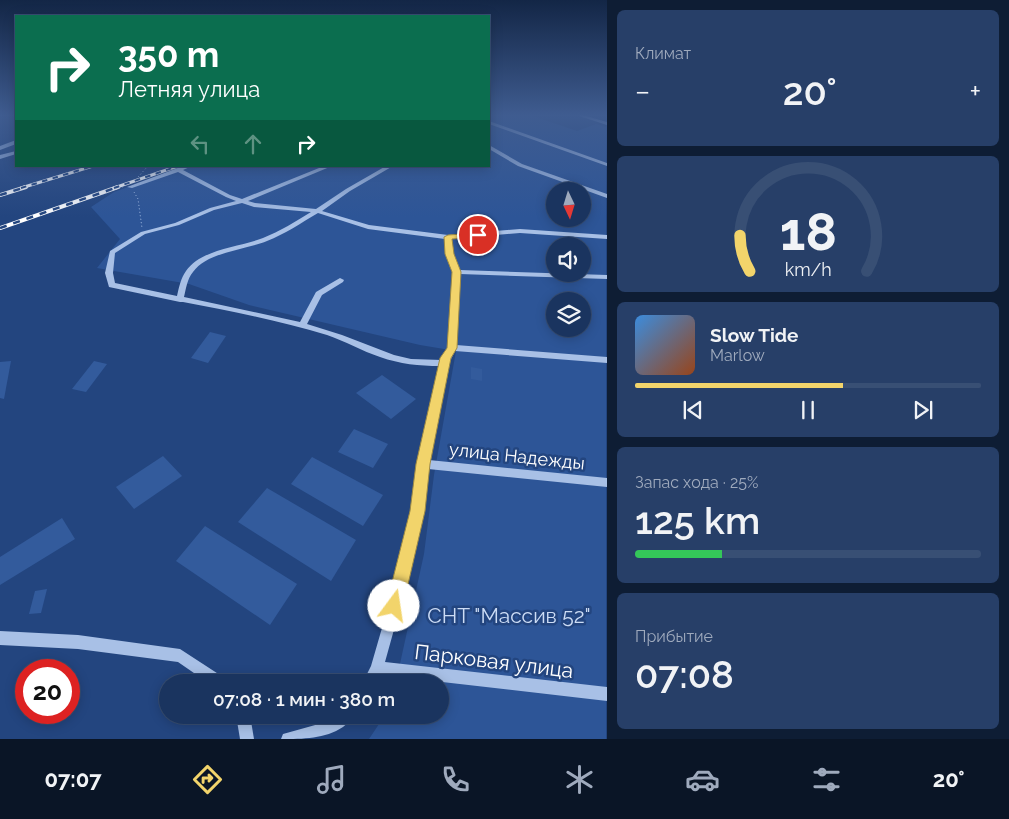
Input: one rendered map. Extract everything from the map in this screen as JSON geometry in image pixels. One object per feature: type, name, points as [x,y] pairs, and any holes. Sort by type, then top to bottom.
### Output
[{"type":"street","points":[[492,148],[520,165],[606,196]]},
{"type":"street","points":[[561,148],[606,165]]},
{"type":"street","points":[[0,158],[15,152]]},
{"type":"street","points":[[129,186],[186,167]]},
{"type":"street","points":[[327,167],[242,201],[212,209],[177,224],[143,233],[112,252],[109,273],[112,285],[260,315],[333,334],[392,358],[422,363],[445,363]]},
{"type":"street","points":[[180,300],[190,269],[212,255],[274,237],[386,167]]},
{"type":"street","points":[[179,170],[228,196],[254,205],[317,211],[368,227],[448,237],[520,231],[606,237]]},
{"type":"street","points":[[374,674],[399,590],[407,549],[418,511],[423,464],[445,363],[452,348],[457,272],[450,254],[448,237]]},
{"type":"street","points":[[302,326],[319,294],[340,280]]},
{"type":"street","points":[[452,348],[606,360]]},
{"type":"street","name":"улица Надежды","points":[[423,464],[606,483]]},
{"type":"street","points":[[0,638],[78,642],[180,656],[206,674]]},
{"type":"street","points":[[244,724],[247,739]]},
{"type":"street","points":[[288,739],[330,728],[335,724]]},
{"type":"lane","points":[[457,272],[606,277]]},
{"type":"lane","name":"Парковая улица","points":[[377,668],[606,694]]},
{"type":"path","points":[[0,229],[129,186],[147,167]]},
{"type":"path","points":[[129,186],[138,198],[143,233]]},
{"type":"green space","name":"СНТ \"Массив 52\"","points":[[490,148],[606,148],[606,739],[369,739],[379,724],[449,724],[449,674],[398,674],[424,554],[434,475],[456,351],[420,345],[249,305],[189,284],[97,268],[120,239],[91,207],[114,192],[183,167],[490,167]]},
{"type":"building","points":[[210,332],[226,336],[208,363],[191,358]]},
{"type":"building","points":[[11,361],[4,399],[0,398],[0,362]]},
{"type":"building","points":[[94,361],[107,364],[86,392],[72,389]]},
{"type":"building","points":[[471,367],[482,369],[482,381],[471,379]]},
{"type":"building","points":[[382,375],[416,399],[391,419],[356,393]]},
{"type":"building","points":[[354,429],[388,444],[373,468],[338,452]]},
{"type":"building","points":[[163,456],[182,476],[134,509],[116,487]]},
{"type":"building","points":[[312,457],[383,495],[363,526],[291,484]]},
{"type":"building","points":[[267,488],[356,540],[331,581],[238,522]]},
{"type":"building","points":[[62,518],[75,539],[0,585],[0,557]]},
{"type":"building","points":[[205,526],[297,584],[270,625],[176,561]]},
{"type":"building","points":[[47,589],[41,613],[29,614],[35,591]]},
{"type":"railway","points":[[21,188],[90,167]]},
{"type":"railway","points":[[114,188],[175,167]]},
{"type":"railway","points":[[0,195],[26,187]]},
{"type":"railway","points":[[0,228],[118,187]]},
{"type":"route","points":[[394,606],[418,511],[423,464],[446,358],[452,348],[453,308],[457,272],[450,254],[448,237],[478,235]]}]
